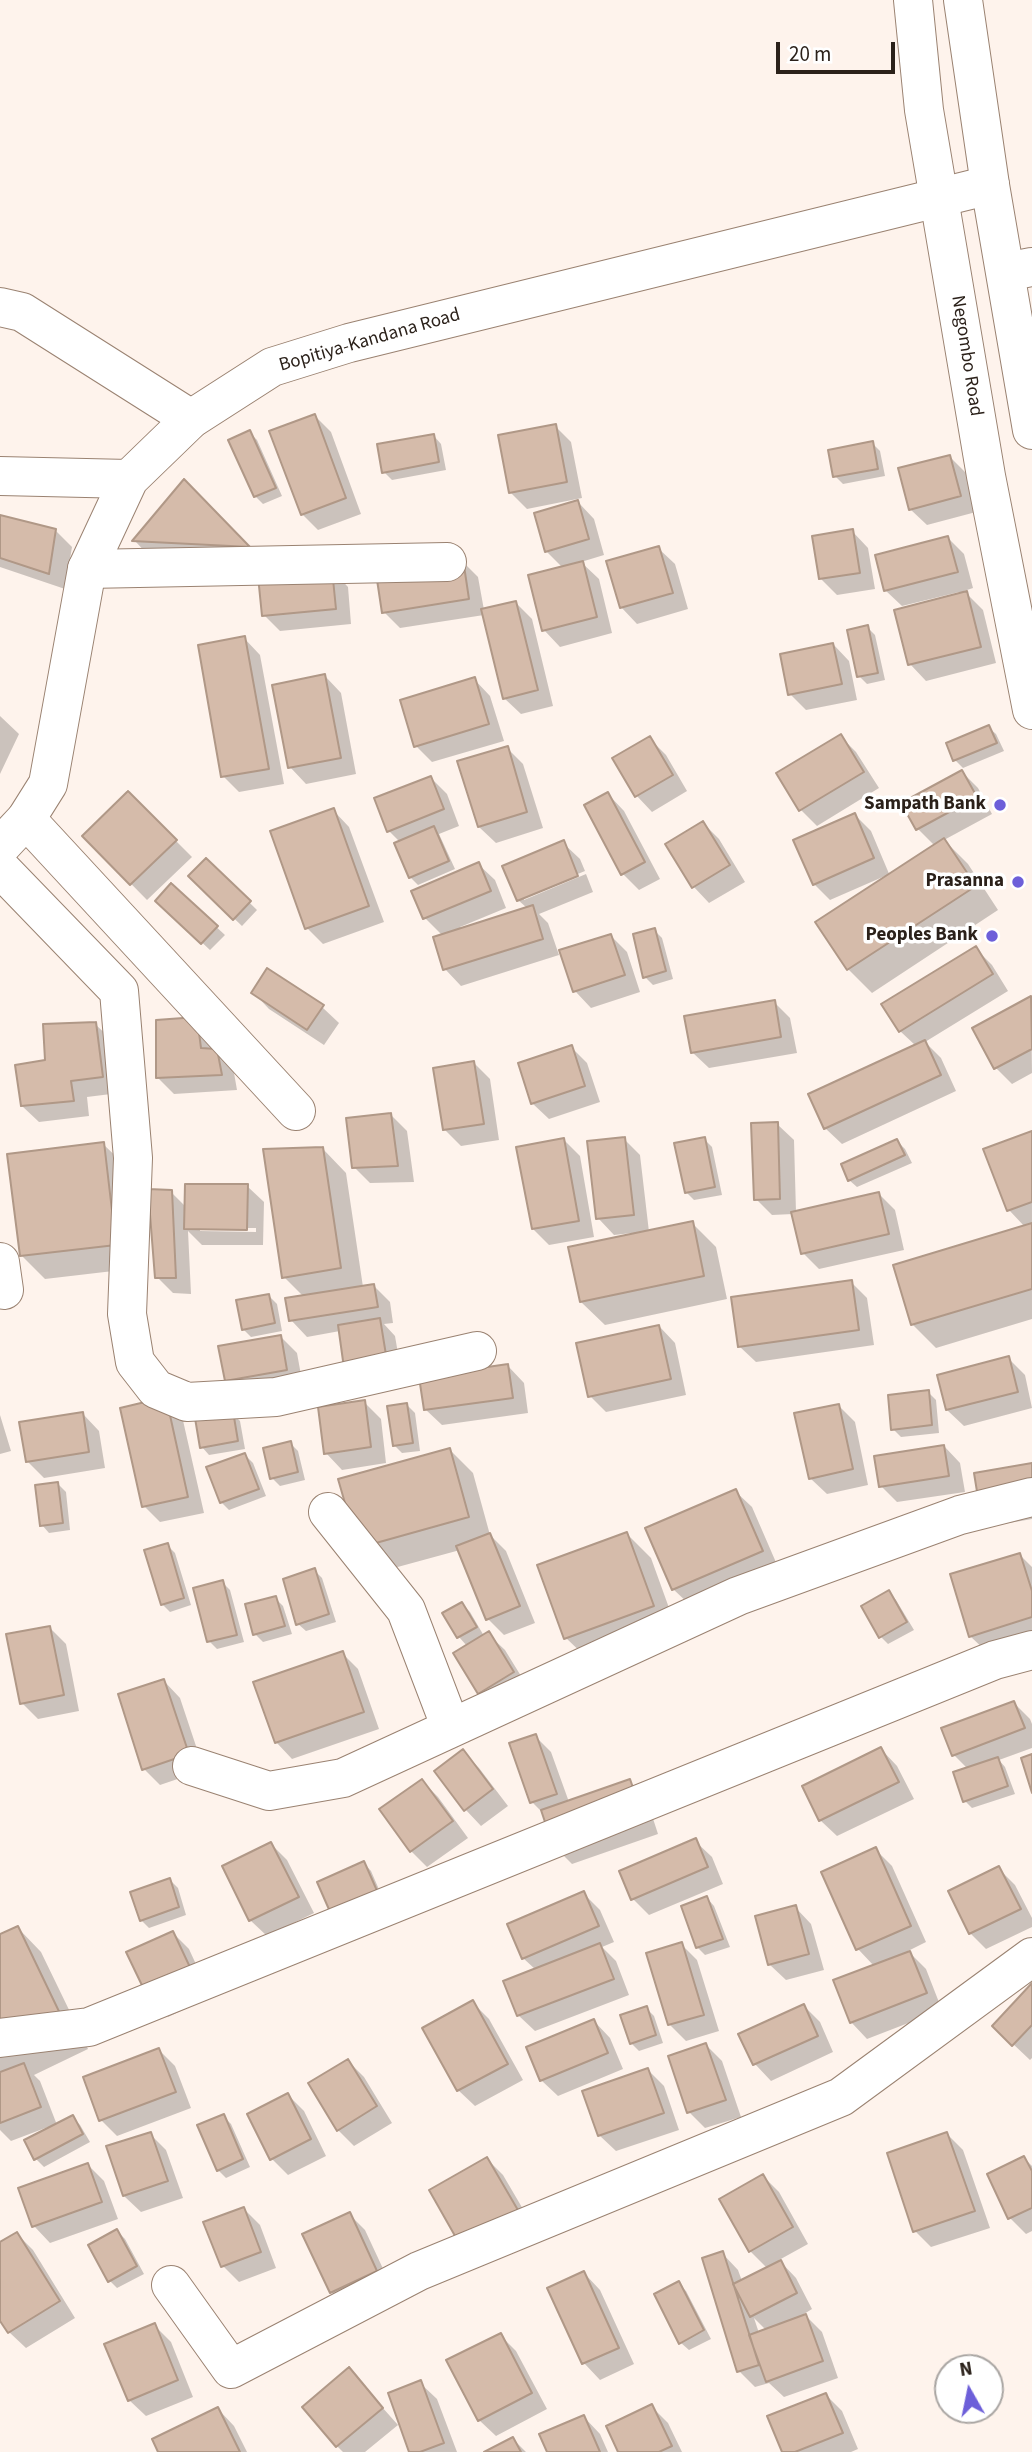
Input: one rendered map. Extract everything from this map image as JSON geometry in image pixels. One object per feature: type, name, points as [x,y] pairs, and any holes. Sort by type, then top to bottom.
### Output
[{"type":"main road","name":"Negombo Road","points":[[913,0],[924,110],[986,476],[1032,710]]},
{"type":"main road","points":[[963,0],[990,185],[1019,269],[1032,430]]},
{"type":"main road","name":"Bopitiya-Kandana Road","points":[[0,847],[26,819],[48,783],[88,569],[129,480],[191,419],[272,368],[349,343],[990,185]]},
{"type":"main road","points":[[0,307],[22,312],[191,419]]},
{"type":"main road","points":[[0,476],[129,480]]},
{"type":"main road","points":[[88,569],[447,562]]},
{"type":"main road","points":[[26,819],[296,1111]]},
{"type":"main road","points":[[0,868],[119,991],[133,1158],[127,1314],[135,1362],[156,1389],[187,1402],[276,1397],[477,1351]]},
{"type":"main road","points":[[192,1766],[269,1791],[343,1778],[738,1596],[960,1515],[1032,1497]]},
{"type":"main road","points":[[328,1512],[406,1610],[451,1728]]},
{"type":"main road","points":[[0,2038],[89,2026],[995,1660],[1032,1650]]},
{"type":"main road","points":[[172,2285],[231,2369],[419,2271],[841,2097],[1032,1956]]},
{"type":"building","points":[[315,414],[346,498],[301,515],[269,431]]},
{"type":"building","points":[[556,424],[567,482],[509,493],[498,435]]},
{"type":"building","points":[[250,430],[276,488],[254,497],[228,440]]},
{"type":"building","points":[[434,434],[439,462],[382,473],[377,444]]},
{"type":"building","points":[[873,441],[878,469],[833,477],[828,450]]},
{"type":"building","points":[[950,455],[961,496],[909,510],[898,468]]},
{"type":"building","points":[[184,479],[250,547],[132,541]]},
{"type":"building","points":[[578,500],[589,539],[545,552],[534,513]]},
{"type":"building","points":[[0,515],[56,529],[49,574],[0,558]]},
{"type":"building","points":[[853,529],[860,573],[819,579],[812,536]]},
{"type":"building","points":[[948,536],[958,572],[884,591],[875,555]]},
{"type":"building","points":[[659,546],[673,593],[620,608],[606,561]]},
{"type":"building","points":[[463,559],[469,599],[382,613],[376,573]]},
{"type":"building","points":[[583,561],[597,617],[542,631],[528,575]]},
{"type":"building","points":[[332,569],[336,609],[262,616],[258,576]]},
{"type":"building","points":[[967,591],[981,647],[908,665],[894,610]]},
{"type":"building","points":[[516,601],[538,690],[503,699],[481,609]]},
{"type":"building","points":[[868,625],[878,673],[857,677],[847,630]]},
{"type":"building","points":[[245,636],[269,769],[221,777],[198,645]]},
{"type":"building","points":[[833,643],[842,684],[788,695],[780,654]]},
{"type":"building","points":[[325,674],[341,758],[288,768],[272,685]]},
{"type":"building","points":[[475,677],[489,724],[414,747],[400,700]]},
{"type":"building","points":[[989,725],[997,743],[953,761],[946,743]]},
{"type":"building","points":[[841,734],[864,772],[799,811],[776,773]]},
{"type":"building","points":[[650,736],[673,775],[635,797],[612,758]]},
{"type":"building","points":[[508,746],[527,812],[478,827],[457,761]]},
{"type":"building","points":[[962,770],[977,797],[916,830],[901,803]]},
{"type":"building","points":[[431,776],[444,809],[387,832],[374,798]]},
{"type":"building","points":[[128,791],[177,840],[130,885],[82,836]]},
{"type":"building","points":[[608,792],[645,862],[621,875],[584,805]]},
{"type":"building","points":[[334,808],[369,906],[305,929],[270,831]]},
{"type":"building","points":[[855,813],[874,858],[813,885],[793,840]]},
{"type":"building","points":[[703,821],[730,865],[692,888],[665,844]]},
{"type":"building","points":[[434,826],[449,861],[409,878],[394,843]]},
{"type":"building","points":[[944,838],[976,886],[847,970],[815,922]]},
{"type":"building","points":[[564,840],[578,876],[517,901],[502,866]]},
{"type":"building","points":[[206,858],[251,901],[233,920],[188,876]]},
{"type":"building","points":[[479,862],[491,891],[423,919],[411,891]]},
{"type":"building","points":[[171,883],[218,926],[201,944],[155,901]]},
{"type":"building","points":[[533,905],[543,939],[443,970],[433,937]]},
{"type":"building","points":[[655,928],[666,971],[643,978],[633,934]]},
{"type":"building","points":[[611,934],[625,975],[573,992],[559,950]]},
{"type":"building","points":[[976,946],[993,974],[899,1032],[881,1004]]},
{"type":"building","points":[[267,968],[324,1005],[307,1030],[251,993]]},
{"type":"building","points":[[1031,996],[1032,1049],[994,1069],[972,1028]]},
{"type":"building","points":[[775,1000],[781,1037],[691,1053],[684,1016]]},
{"type":"building","points":[[197,1017],[201,1048],[217,1049],[222,1075],[156,1078],[156,1020]]},
{"type":"building","points":[[96,1022],[103,1077],[71,1081],[74,1101],[21,1106],[15,1065],[45,1060],[43,1024]]},
{"type":"building","points":[[925,1040],[941,1075],[824,1129],[808,1094]]},
{"type":"building","points":[[572,1045],[585,1086],[531,1104],[518,1063]]},
{"type":"building","points":[[474,1061],[484,1124],[443,1130],[433,1068]]},
{"type":"building","points":[[391,1113],[398,1166],[352,1168],[346,1118]]},
{"type":"building","points":[[778,1122],[780,1199],[754,1200],[751,1123]]},
{"type":"building","points":[[1032,1131],[1032,1202],[1007,1211],[983,1149]]},
{"type":"building","points":[[625,1137],[634,1215],[596,1219],[587,1141]]},
{"type":"building","points":[[705,1137],[715,1187],[685,1193],[674,1143]]},
{"type":"building","points":[[564,1138],[579,1221],[532,1229],[516,1147]]},
{"type":"building","points":[[897,1139],[905,1155],[848,1181],[841,1164]]},
{"type":"building","points":[[104,1142],[116,1245],[20,1256],[7,1154]]},
{"type":"building","points":[[323,1147],[341,1268],[282,1278],[263,1149]]},
{"type":"building","points":[[185,1184],[248,1184],[247,1230],[184,1229]]},
{"type":"building","points":[[148,1189],[172,1190],[176,1278],[155,1278]]},
{"type":"building","points":[[879,1192],[889,1234],[801,1254],[791,1212]]},
{"type":"building","points":[[693,1221],[704,1276],[580,1302],[568,1247]]},
{"type":"building","points":[[1032,1223],[1032,1289],[911,1325],[893,1265]]},
{"type":"building","points":[[852,1280],[859,1330],[738,1347],[731,1297]]},
{"type":"building","points":[[374,1284],[378,1307],[289,1321],[285,1298]]},
{"type":"building","points":[[269,1294],[275,1323],[242,1330],[236,1300]]},
{"type":"building","points":[[380,1318],[387,1361],[344,1368],[338,1325]]},
{"type":"building","points":[[659,1325],[671,1379],[588,1397],[576,1343]]},
{"type":"building","points":[[281,1335],[287,1370],[225,1381],[218,1346]]},
{"type":"building","points":[[1009,1356],[1018,1392],[946,1410],[937,1375]]},
{"type":"building","points":[[508,1364],[513,1398],[424,1410],[419,1377]]},
{"type":"building","points":[[929,1390],[932,1425],[891,1430],[888,1395]]},
{"type":"building","points":[[166,1397],[188,1497],[142,1507],[120,1408]]},
{"type":"building","points":[[365,1400],[371,1447],[324,1454],[318,1407]]},
{"type":"building","points":[[407,1403],[413,1443],[393,1446],[387,1406]]},
{"type":"building","points":[[839,1404],[853,1469],[809,1479],[794,1413]]},
{"type":"building","points":[[233,1411],[238,1441],[200,1448],[195,1418]]},
{"type":"building","points":[[83,1412],[89,1452],[26,1462],[19,1422]]},
{"type":"building","points":[[291,1441],[298,1472],[270,1479],[263,1448]]},
{"type":"building","points":[[944,1445],[949,1476],[879,1487],[874,1456]]},
{"type":"building","points":[[450,1448],[469,1517],[358,1548],[338,1479]]},
{"type":"building","points":[[245,1453],[259,1489],[220,1503],[206,1467]]},
{"type":"building","points":[[1032,1463],[1032,1501],[980,1510],[974,1473]]},
{"type":"building","points":[[58,1482],[63,1523],[40,1526],[35,1485]]},
{"type":"building","points":[[736,1489],[763,1551],[672,1590],[645,1528]]},
{"type":"building","points":[[627,1532],[654,1606],[564,1639],[537,1565]]},
{"type":"building","points":[[490,1533],[520,1606],[486,1620],[456,1546]]},
{"type":"building","points":[[168,1543],[184,1598],[161,1605],[144,1550]]},
{"type":"building","points":[[1020,1553],[1032,1591],[1032,1617],[969,1637],[950,1574]]},
{"type":"building","points":[[315,1568],[329,1614],[296,1625],[283,1579]]},
{"type":"building","points":[[223,1580],[237,1635],[207,1642],[193,1588]]},
{"type":"building","points":[[889,1590],[907,1622],[879,1638],[861,1606]]},
{"type":"building","points":[[276,1596],[285,1626],[253,1635],[245,1604]]},
{"type":"building","points":[[462,1602],[477,1627],[457,1638],[442,1613]]},
{"type":"building","points":[[50,1626],[64,1695],[20,1704],[6,1634]]},
{"type":"building","points":[[489,1631],[514,1672],[478,1694],[453,1653]]},
{"type":"building","points":[[343,1651],[364,1712],[275,1743],[253,1682]]},
{"type":"building","points":[[164,1679],[189,1754],[142,1770],[118,1694]]},
{"type":"building","points":[[1014,1701],[1025,1728],[952,1756],[941,1728]]},
{"type":"building","points":[[536,1734],[557,1794],[530,1803],[509,1743]]},
{"type":"building","points":[[881,1747],[899,1782],[819,1821],[802,1786]]},
{"type":"building","points":[[463,1749],[493,1789],[464,1811],[434,1771]]},
{"type":"building","points":[[1032,1754],[1032,1793],[1021,1758]]},
{"type":"building","points":[[998,1757],[1008,1786],[963,1802],[953,1772]]},
{"type":"building","points":[[422,1779],[453,1821],[410,1852],[379,1809]]},
{"type":"building","points":[[630,1779],[643,1817],[554,1849],[541,1810]]},
{"type":"building","points":[[696,1838],[708,1867],[631,1900],[619,1871]]},
{"type":"building","points":[[271,1842],[299,1897],[249,1921],[222,1866]]},
{"type":"building","points":[[876,1847],[911,1926],[856,1950],[821,1872]]},
{"type":"building","points":[[364,1861],[378,1893],[331,1914],[317,1882]]},
{"type":"building","points":[[999,1866],[1021,1909],[969,1934],[948,1891]]},
{"type":"building","points":[[170,1878],[179,1907],[140,1921],[130,1892]]},
{"type":"building","points":[[584,1891],[599,1926],[522,1959],[507,1924]]},
{"type":"building","points":[[707,1896],[723,1939],[696,1948],[681,1906]]},
{"type":"building","points":[[796,1905],[809,1954],[768,1965],[755,1916]]},
{"type":"building","points":[[18,1926],[66,2026],[0,2057],[0,1934]]},
{"type":"building","points":[[173,1931],[196,1980],[150,2002],[126,1952]]},
{"type":"building","points":[[682,1942],[704,2015],[668,2025],[646,1953]]},
{"type":"building","points":[[600,1943],[614,1979],[517,2016],[503,1981]]},
{"type":"building","points":[[910,1951],[927,1993],[850,2023],[833,1980]]},
{"type":"building","points":[[1032,1983],[1032,2025],[1012,2046],[992,2026]]},
{"type":"building","points":[[473,2000],[508,2064],[457,2091],[422,2028]]},
{"type":"building","points":[[804,2004],[818,2036],[753,2065],[738,2034]]},
{"type":"building","points":[[647,2006],[656,2035],[630,2044],[620,2015]]},
{"type":"building","points":[[594,2019],[608,2053],[540,2081],[526,2047]]},
{"type":"building","points":[[706,2043],[726,2100],[687,2113],[668,2056]]},
{"type":"building","points":[[159,2048],[176,2092],[99,2121],[83,2077]]},
{"type":"building","points":[[348,2059],[377,2106],[337,2131],[308,2083]]},
{"type":"building","points":[[24,2063],[41,2107],[0,2123],[0,2072]]},
{"type":"building","points":[[648,2068],[664,2113],[598,2136],[582,2091]]},
{"type":"building","points":[[288,2093],[311,2139],[270,2160],[247,2114]]},
{"type":"building","points":[[224,2114],[243,2159],[217,2171],[197,2125]]},
{"type":"building","points":[[73,2115],[83,2134],[34,2160],[24,2140]]},
{"type":"building","points":[[151,2132],[168,2181],[123,2196],[106,2146]]},
{"type":"building","points":[[947,2132],[975,2211],[913,2232],[887,2153]]},
{"type":"building","points":[[1024,2156],[1032,2171],[1032,2208],[1008,2219],[987,2174]]},
{"type":"building","points":[[487,2157],[522,2217],[463,2250],[429,2190]]},
{"type":"building","points":[[88,2163],[102,2202],[32,2227],[18,2188]]},
{"type":"building","points":[[763,2174],[793,2227],[749,2252],[719,2199]]},
{"type":"building","points":[[244,2207],[261,2252],[221,2267],[203,2222]]},
{"type":"building","points":[[350,2212],[377,2271],[330,2293],[302,2234]]},
{"type":"building","points":[[117,2229],[137,2266],[108,2282],[88,2245]]},
{"type":"building","points":[[17,2232],[60,2301],[8,2333],[0,2321],[0,2242]]},
{"type":"building","points":[[723,2251],[759,2365],[737,2372],[702,2258]]},
{"type":"building","points":[[781,2260],[797,2293],[750,2317],[733,2284]]},
{"type":"building","points":[[584,2271],[619,2348],[582,2364],[547,2288]]},
{"type":"building","points":[[679,2281],[704,2330],[679,2344],[654,2294]]},
{"type":"building","points":[[806,2314],[823,2361],[766,2382],[749,2335]]},
{"type":"building","points":[[155,2323],[178,2380],[128,2401],[104,2344]]},
{"type":"building","points":[[501,2333],[532,2393],[478,2421],[446,2360]]},
{"type":"building","points":[[349,2367],[383,2408],[336,2447],[302,2407]]},
{"type":"building","points":[[421,2380],[444,2443],[420,2452],[409,2452],[388,2393]]},
{"type":"building","points":[[826,2393],[843,2433],[795,2452],[782,2452],[767,2416]]},
{"type":"building","points":[[652,2404],[672,2446],[659,2452],[618,2452],[606,2426]]},
{"type":"building","points":[[218,2407],[240,2452],[158,2452],[152,2439]]},
{"type":"building","points":[[584,2415],[600,2452],[547,2452],[539,2434]]},
{"type":"building","points":[[513,2437],[521,2452],[484,2452]]},
{"type":"place","name":"Sampath Bank","points":[[1000,805]]},
{"type":"place","name":"Prasanna","points":[[1018,882]]},
{"type":"place","name":"Peoples Bank","points":[[992,936]]}]
